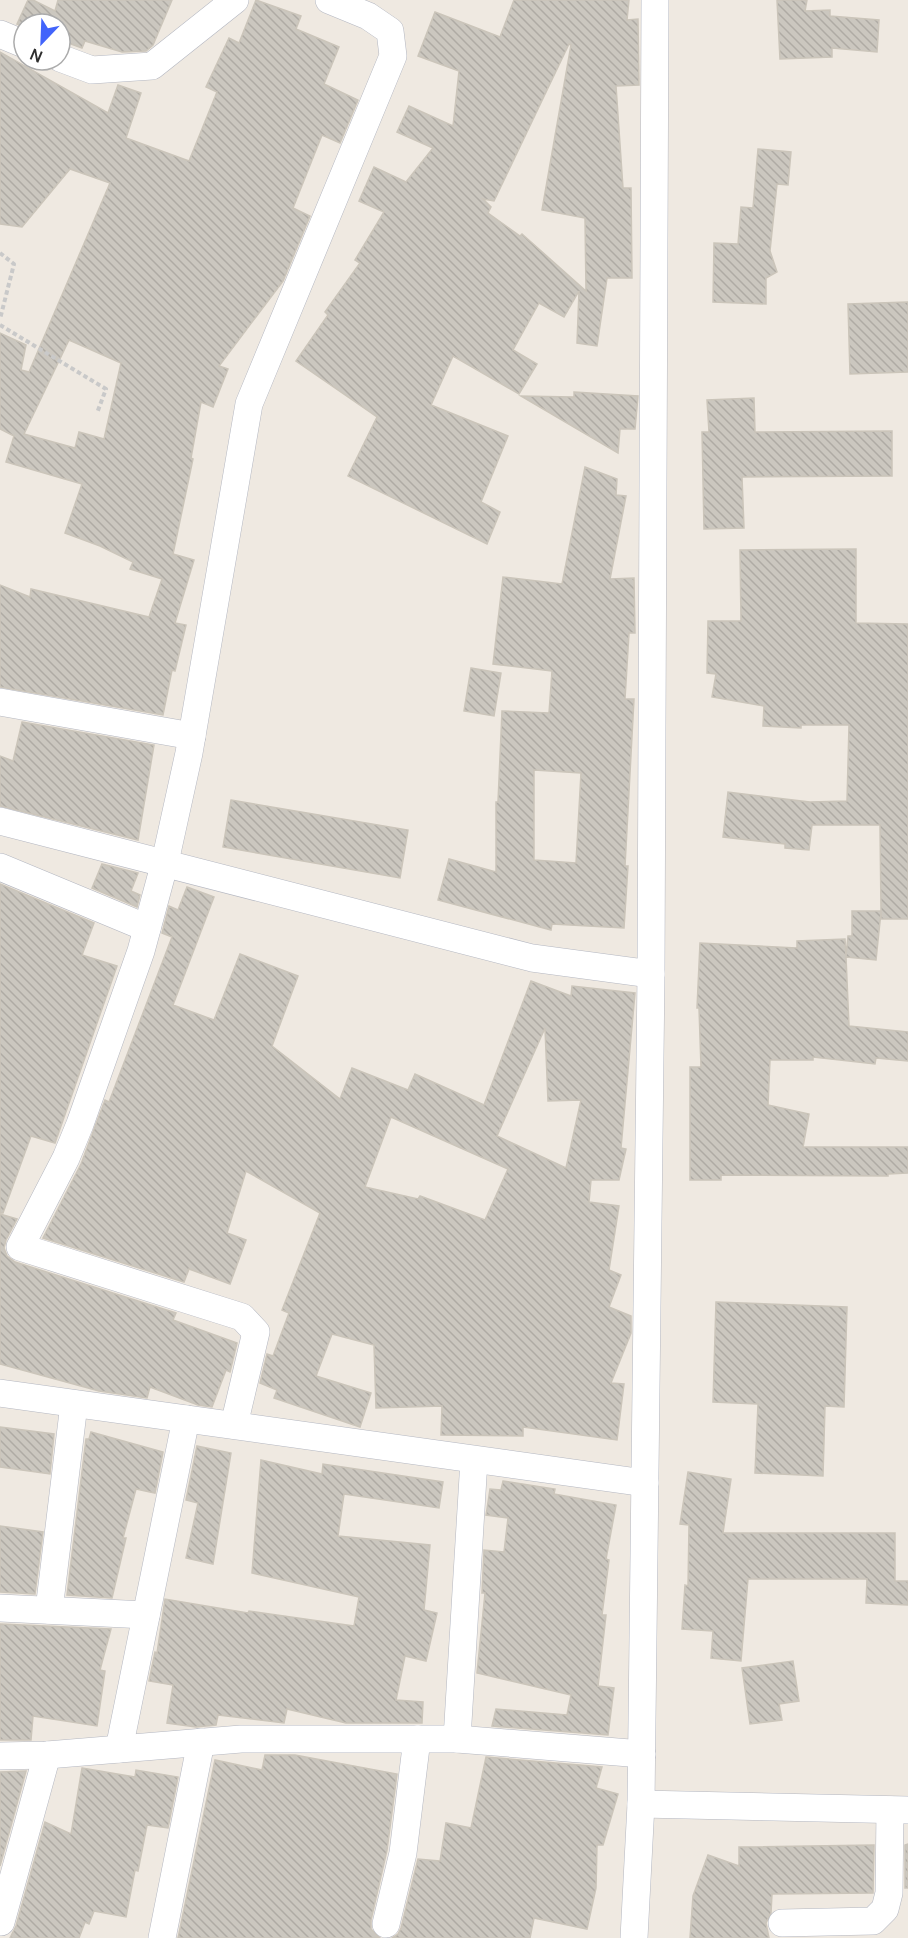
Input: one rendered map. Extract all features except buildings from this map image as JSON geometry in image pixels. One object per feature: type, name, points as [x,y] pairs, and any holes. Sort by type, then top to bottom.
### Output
[{"type":"street","points":[[72,62],[92,70],[152,66],[235,0]]},
{"type":"street","points":[[234,1425],[256,1332],[242,1317],[20,1247],[66,1158],[80,1124],[141,951],[165,862],[192,736],[249,404],[393,56],[390,31],[369,16],[329,0]]},
{"type":"street","points":[[633,1938],[642,1754],[651,974],[655,0]]},
{"type":"street","points":[[0,702],[192,736]]},
{"type":"street","points":[[0,821],[532,958],[651,974]]},
{"type":"street","points":[[0,867],[147,928]]},
{"type":"street","points":[[0,1393],[645,1484]]},
{"type":"street","points":[[49,1610],[74,1404]]},
{"type":"street","points":[[119,1749],[186,1419]]},
{"type":"street","points":[[457,1739],[474,1460]]},
{"type":"street","points":[[0,1608],[146,1615]]},
{"type":"street","points":[[0,1756],[47,1755],[241,1739],[457,1739],[642,1754]]},
{"type":"street","points":[[386,1924],[403,1853],[417,1739]]},
{"type":"street","points":[[162,1938],[201,1742]]},
{"type":"street","points":[[1,1922],[47,1755]]},
{"type":"street","points":[[641,1804],[899,1810],[889,1893],[885,1909],[873,1921],[782,1923]]},
{"type":"path","points":[[0,253],[14,264],[0,319]]},
{"type":"path","points":[[0,325],[106,389],[97,413]]}]
